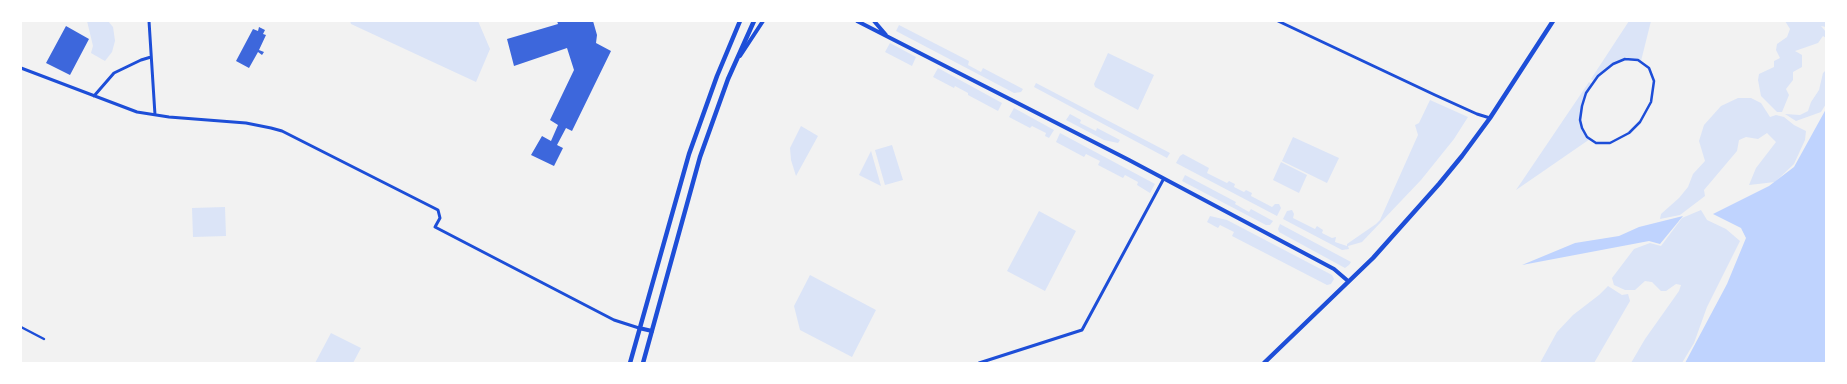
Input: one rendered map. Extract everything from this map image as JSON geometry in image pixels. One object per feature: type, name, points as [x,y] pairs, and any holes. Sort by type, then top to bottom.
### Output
[{"type":"main road","points":[[643,363],[700,157],[736,62],[754,21]]},
{"type":"main road","points":[[1264,363],[1386,244],[1440,184],[1490,118],[1553,21]]},
{"type":"main road","points":[[630,363],[688,154],[716,76],[739,22]]},
{"type":"street","points":[[149,21],[155,115]]},
{"type":"street","points":[[736,62],[763,21]]},
{"type":"street","points":[[858,21],[1129,160],[1334,269],[1348,281]]},
{"type":"street","points":[[874,21],[887,36]]},
{"type":"street","points":[[1278,21],[1435,95],[1490,118]]},
{"type":"street","points":[[94,96],[114,73],[151,57]]},
{"type":"street","points":[[1625,59],[1642,61],[1649,68],[1654,81],[1653,95],[1644,116],[1634,128],[1618,140],[1596,143],[1590,139],[1585,133],[1580,120],[1582,106],[1592,84],[1602,72],[1613,64],[1625,59]]},
{"type":"street","points":[[21,68],[132,111],[155,115],[246,123],[282,132],[438,210],[440,218],[435,227],[614,320],[652,331]]},
{"type":"street","points":[[979,363],[1082,330],[1164,180]]},
{"type":"street","points":[[21,327],[44,339]]},
{"type":"shaded area","points":[[87,21],[108,21],[113,27],[115,41],[112,52],[105,61],[91,53],[93,46]]},
{"type":"shaded area","points":[[350,21],[478,21],[490,49],[476,82],[351,24]]},
{"type":"shaded area","points":[[1629,21],[1651,21],[1641,61],[1625,59],[1613,64],[1594,81],[1591,79]]},
{"type":"shaded area","points":[[1785,21],[1826,21],[1826,27],[1821,26],[1826,32],[1826,38],[1823,36],[1818,43],[1795,51],[1802,55],[1802,67],[1793,72],[1793,80],[1786,89],[1789,95],[1782,112],[1777,112],[1761,96],[1758,80],[1759,74],[1774,67],[1774,61],[1780,58],[1776,50],[1777,44],[1787,37],[1790,29]]},
{"type":"shaded area","points":[[899,25],[969,61],[968,65],[981,72],[983,68],[1023,89],[1021,92],[1014,93],[896,31]]},
{"type":"shaded area","points":[[890,43],[916,57],[912,66],[885,52]]},
{"type":"shaded area","points":[[1108,53],[1154,75],[1138,110],[1095,87],[1094,84]]},
{"type":"shaded area","points":[[938,68],[1002,103],[998,111],[955,86],[954,88],[933,77]]},
{"type":"shaded area","points":[[1826,70],[1826,104],[1821,112],[1796,121],[1785,114],[1800,115],[1808,111],[1811,102],[1819,90],[1823,73]]},
{"type":"shaded area","points":[[1589,82],[1592,84],[1582,105],[1580,120],[1585,133],[1590,139],[1516,190]]},
{"type":"shaded area","points":[[1036,83],[1170,153],[1167,158],[1034,87]]},
{"type":"shaded area","points":[[1738,98],[1751,98],[1761,103],[1770,117],[1776,115],[1784,117],[1806,131],[1805,140],[1794,164],[1775,182],[1749,185],[1756,168],[1776,142],[1767,133],[1758,139],[1746,137],[1739,140],[1737,151],[1704,190],[1705,196],[1680,215],[1660,219],[1661,214],[1688,187],[1693,174],[1705,161],[1699,141],[1704,125],[1721,106]]},
{"type":"shaded area","points":[[1430,100],[1468,117],[1454,139],[1421,180],[1362,242],[1348,246],[1349,249],[1342,250],[1283,219],[1287,211],[1292,210],[1293,218],[1315,229],[1317,226],[1323,230],[1322,233],[1332,238],[1336,237],[1335,242],[1347,246],[1347,244],[1376,224],[1380,220],[1418,135],[1415,125],[1419,123]]},
{"type":"shaded area","points":[[1014,108],[1054,130],[1049,138],[1045,136],[1046,133],[1032,126],[1030,128],[1009,117]]},
{"type":"shaded area","points":[[1070,114],[1081,120],[1080,123],[1096,131],[1097,128],[1120,140],[1118,143],[1104,140],[1066,120]]},
{"type":"shaded area","points":[[801,126],[818,136],[796,176],[791,160],[790,148]]},
{"type":"shaded area","points":[[1060,133],[1155,184],[1150,193],[1137,185],[1138,182],[1125,175],[1123,178],[1098,165],[1100,161],[1086,154],[1084,157],[1056,142]]},
{"type":"shaded area","points":[[1293,137],[1339,158],[1327,183],[1282,161]]},
{"type":"shaded area","points":[[892,145],[903,180],[885,185],[875,150]]},
{"type":"shaded area","points":[[871,151],[881,186],[859,175]]},
{"type":"shaded area","points":[[1183,154],[1209,168],[1207,173],[1227,183],[1229,181],[1235,184],[1234,187],[1244,192],[1246,190],[1252,193],[1251,196],[1272,207],[1275,204],[1279,204],[1281,208],[1277,216],[1176,163]]},
{"type":"shaded area","points":[[1281,162],[1307,175],[1299,193],[1273,180]]},
{"type":"shaded area","points":[[1185,175],[1236,202],[1235,204],[1249,212],[1251,209],[1273,221],[1270,225],[1266,225],[1182,181]]},
{"type":"shaded area","points":[[225,207],[226,236],[193,237],[192,208]]},
{"type":"shaded area","points":[[1701,210],[1707,220],[1726,229],[1740,241],[1707,307],[1694,343],[1682,363],[1631,363],[1645,339],[1679,291],[1681,285],[1676,284],[1666,291],[1661,291],[1652,282],[1645,281],[1635,290],[1625,290],[1614,285],[1612,278],[1634,249],[1650,243],[1661,246],[1682,218]]},
{"type":"shaded area","points":[[1039,211],[1076,231],[1045,291],[1007,271]]},
{"type":"shaded area","points":[[1210,216],[1227,220],[1332,275],[1334,279],[1331,284],[1327,285],[1232,236],[1234,232],[1220,225],[1218,228],[1207,222]]},
{"type":"shaded area","points":[[1280,224],[1351,262],[1345,268],[1279,232]]},
{"type":"shaded area","points":[[810,275],[876,310],[852,357],[800,330],[794,306]]},
{"type":"shaded area","points":[[1608,286],[1622,295],[1628,294],[1630,301],[1594,363],[1540,363],[1557,332],[1573,315]]},
{"type":"shaded area","points":[[331,333],[361,348],[353,363],[315,363]]},
{"type":"water","points":[[1826,109],[1826,363],[1685,363],[1727,284],[1746,238],[1741,228],[1713,214],[1769,186],[1794,167]]},
{"type":"water","points":[[1683,216],[1660,244],[1649,241],[1522,265],[1575,243],[1619,236],[1639,227]]},
{"type":"building","points":[[557,21],[593,21],[597,35],[596,43],[611,51],[572,131],[566,128],[557,145],[563,148],[554,166],[531,155],[542,136],[551,141],[558,125],[550,120],[574,70],[567,48],[514,66],[507,39],[558,24]]},
{"type":"building","points":[[66,26],[89,39],[70,75],[46,63]]},
{"type":"building","points":[[259,27],[265,30],[263,34],[266,35],[259,50],[264,52],[262,55],[258,52],[249,68],[236,61],[253,29],[258,31]]}]
